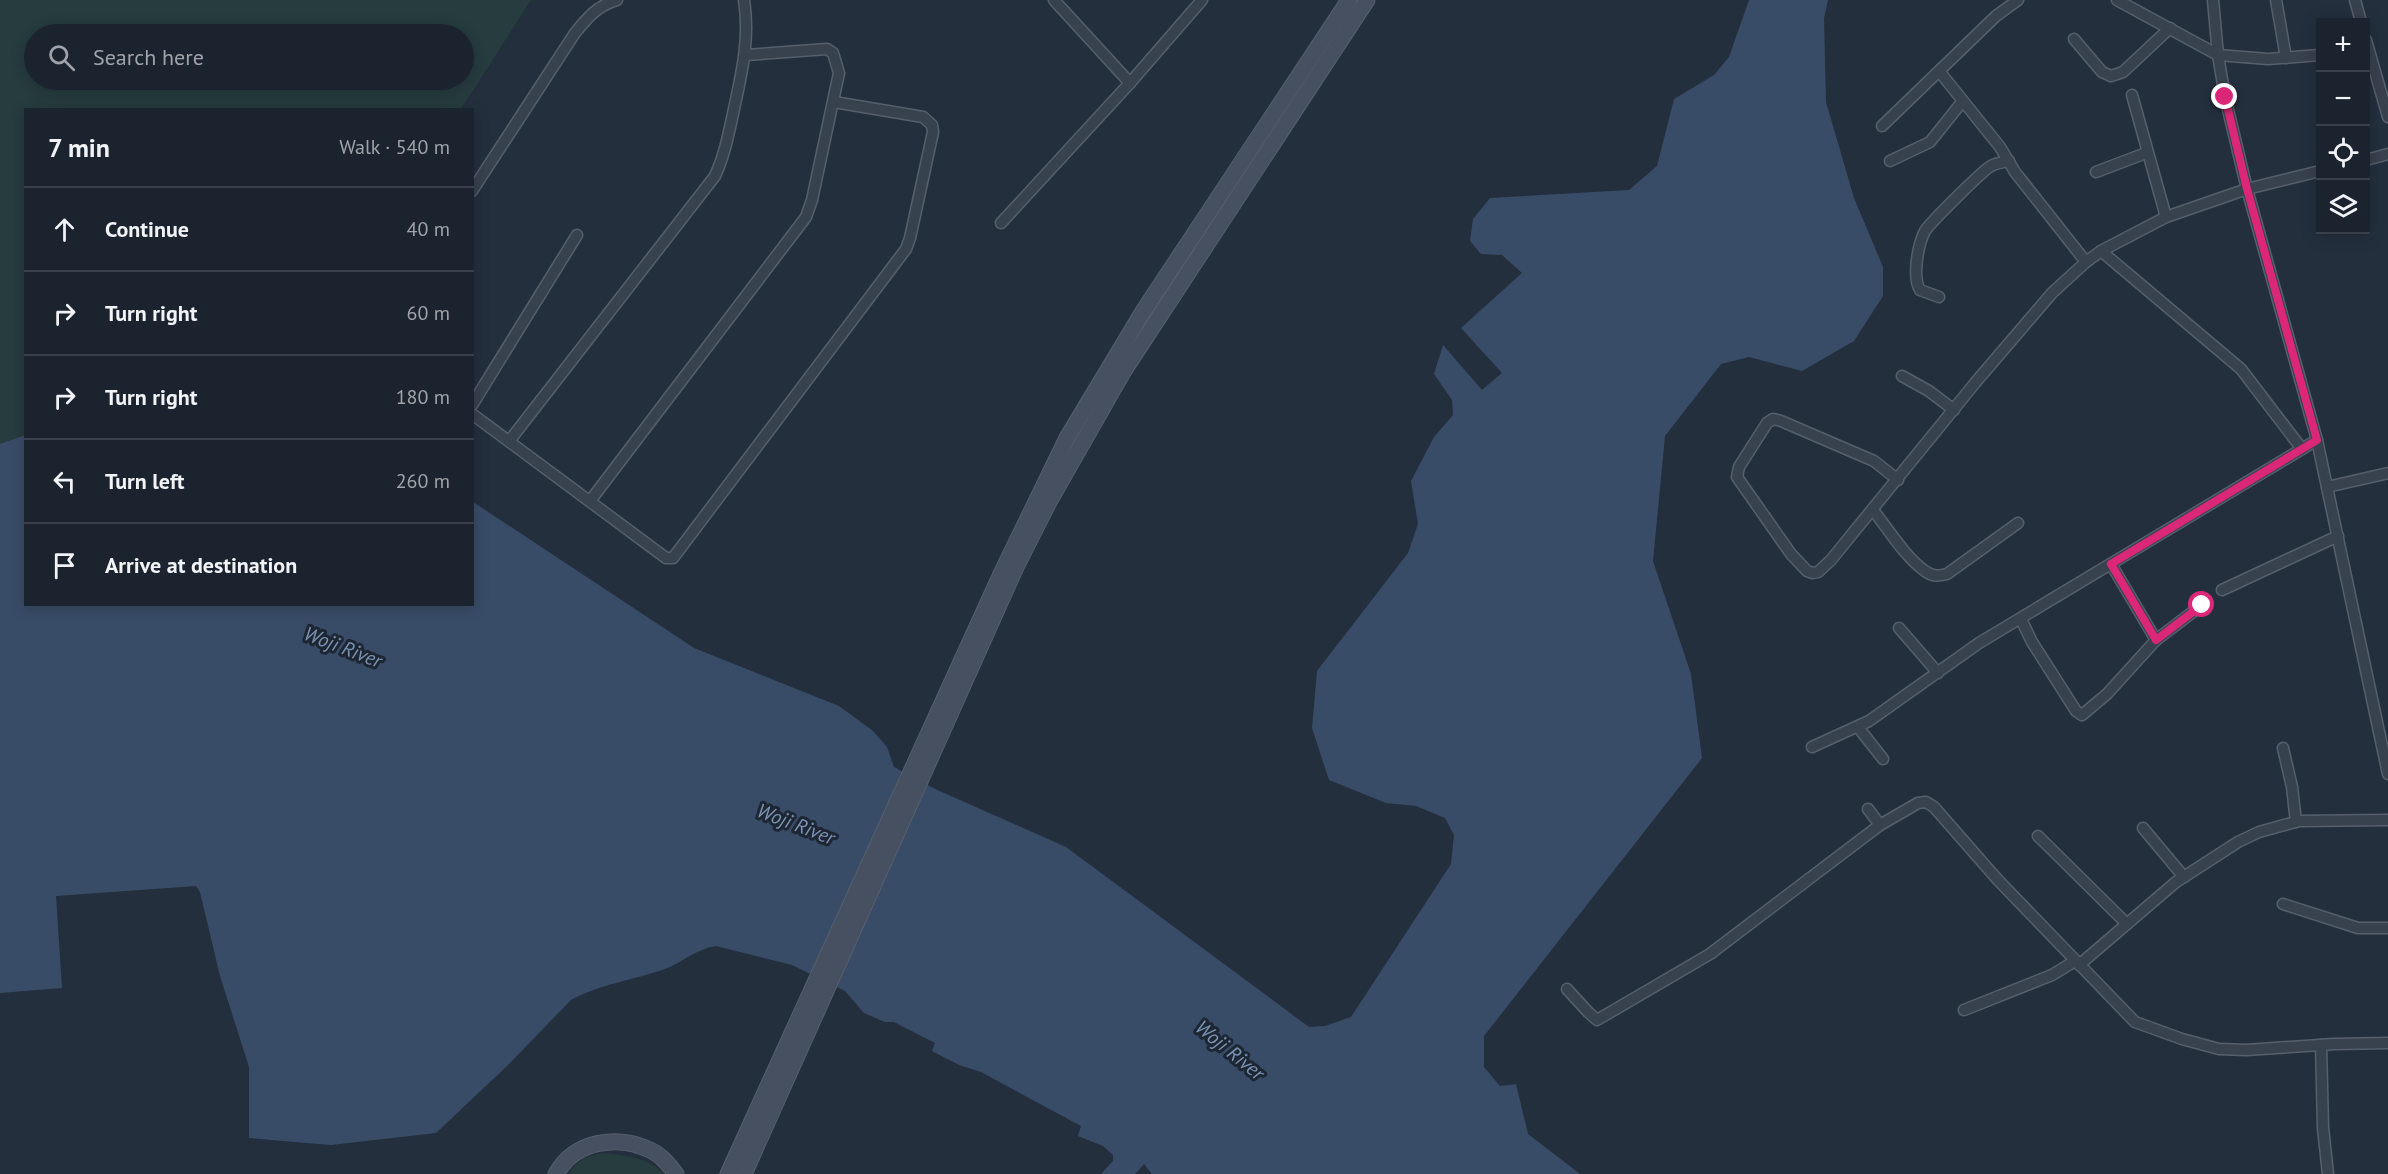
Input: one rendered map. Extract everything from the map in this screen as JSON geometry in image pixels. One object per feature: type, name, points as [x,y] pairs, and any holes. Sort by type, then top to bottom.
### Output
[{"type":"main road","points":[[744,1174],[792,1052],[927,753],[1032,508],[1068,438],[1144,310],[1349,0]]},
{"type":"main road","points":[[927,753],[1050,500],[1123,372],[1367,0]]},
{"type":"main road","points":[[728,1174],[792,1052]]},
{"type":"main road","points":[[558,1172],[574,1152],[599,1142],[618,1143],[652,1151],[665,1160],[675,1174]]},
{"type":"street","points":[[474,188],[575,33],[591,13],[604,4],[617,0]]},
{"type":"street","points":[[510,440],[715,176],[723,157],[746,55],[748,25],[744,0]]},
{"type":"street","points":[[1054,0],[1130,83]]},
{"type":"street","points":[[1001,223],[1130,83],[1202,0]]},
{"type":"street","points":[[1882,126],[1996,16],[2018,0]]},
{"type":"street","points":[[2117,0],[2218,54],[2268,59],[2316,55]]},
{"type":"street","points":[[2212,0],[2225,97],[2247,189],[2317,440],[2388,774]]},
{"type":"street","points":[[2276,0],[2286,58]]},
{"type":"street","points":[[2355,0],[2360,18]]},
{"type":"street","points":[[2074,39],[2102,72],[2111,76],[2123,72],[2170,28]]},
{"type":"street","points":[[590,501],[806,217],[812,200],[839,73],[833,53],[827,49],[746,55]]},
{"type":"street","points":[[2370,57],[2388,117]]},
{"type":"street","points":[[1939,71],[2000,147],[2008,161],[2086,262]]},
{"type":"street","points":[[2132,95],[2146,153],[2166,217]]},
{"type":"street","points":[[474,415],[666,558],[673,558],[906,249],[931,142],[932,124],[923,117],[834,102]]},
{"type":"street","points":[[1890,161],[1930,142],[1962,102]]},
{"type":"street","points":[[2096,172],[2146,153]]},
{"type":"street","points":[[2370,159],[2388,154]]},
{"type":"street","points":[[1939,297],[1920,290],[1916,283],[1916,263],[1925,231],[1979,175],[1991,166],[2008,161]]},
{"type":"street","points":[[1898,480],[1874,461],[1773,419],[1767,423],[1738,467],[1737,477],[1791,554],[1807,571],[1818,572],[1832,560],[1898,480],[1954,410],[2052,293],[2086,262],[2101,251],[2166,217],[2247,189],[2316,172]]},
{"type":"street","points":[[474,402],[577,235]]},
{"type":"street","points":[[2101,251],[2241,369],[2302,449]]},
{"type":"street","points":[[1902,376],[1929,391],[1954,410]]},
{"type":"street","points":[[1812,747],[1858,727],[1979,644],[2317,440]]},
{"type":"street","points":[[2327,487],[2388,473]]},
{"type":"street","points":[[1873,510],[1915,562],[1926,572],[1937,577],[1947,574],[2018,523]]},
{"type":"street","points":[[2222,590],[2338,536]]},
{"type":"street","points":[[2111,564],[2156,640]]},
{"type":"street","points":[[2020,619],[2076,711],[2082,715],[2107,694],[2156,640],[2202,605]]},
{"type":"street","points":[[1899,628],[1938,673]]},
{"type":"street","points":[[1858,727],[1883,759]]},
{"type":"street","points":[[2283,748],[2292,788],[2296,822]]},
{"type":"street","points":[[1567,990],[1597,1020],[1710,954],[1880,825],[1918,803],[1926,802],[1934,807],[1997,879],[2135,1022],[2182,1039],[2219,1049],[2246,1050],[2388,1043]]},
{"type":"street","points":[[1868,809],[1880,825]]},
{"type":"street","points":[[1965,1010],[2077,963],[2184,877],[2238,842],[2259,832],[2296,822],[2388,820]]},
{"type":"street","points":[[2143,828],[2184,877]]},
{"type":"street","points":[[2038,836],[2127,924]]},
{"type":"street","points":[[2283,904],[2358,928],[2388,928]]},
{"type":"street","points":[[2321,1045],[2323,1128],[2328,1174]]},
{"type":"green space","points":[[0,0],[531,0],[474,89],[474,24],[24,24],[24,90],[473,90],[462,108],[24,108],[24,435],[0,444]]},
{"type":"green space","points":[[604,1153],[644,1161],[664,1174],[569,1174],[583,1159]]},
{"type":"water","name":"Woji River","points":[[1749,0],[1828,0],[1824,18],[1826,102],[1854,198],[1883,267],[1883,296],[1854,341],[1802,371],[1749,357],[1721,364],[1665,436],[1653,561],[1691,674],[1702,758],[1484,1036],[1484,1067],[1500,1086],[1516,1084],[1528,1134],[1580,1174],[1152,1174],[1144,1164],[1135,1174],[1101,1174],[1113,1161],[1113,1155],[1103,1146],[1078,1136],[1081,1126],[981,1072],[959,1065],[932,1051],[935,1043],[894,1022],[885,1022],[864,1013],[845,991],[792,965],[716,946],[702,950],[665,969],[605,986],[571,1000],[506,1067],[436,1133],[331,1145],[249,1138],[249,1067],[220,976],[200,892],[196,886],[56,896],[62,988],[0,993],[0,444],[24,435],[24,606],[474,606],[474,503],[694,648],[839,706],[873,731],[887,747],[894,767],[935,789],[1066,847],[1309,1027],[1325,1026],[1351,1017],[1451,864],[1454,835],[1445,818],[1416,806],[1386,803],[1329,780],[1312,728],[1317,671],[1408,553],[1418,524],[1411,481],[1434,437],[1453,415],[1452,400],[1434,374],[1443,345],[1482,390],[1502,373],[1461,328],[1522,273],[1502,255],[1481,254],[1470,241],[1473,219],[1490,198],[1629,190],[1657,166],[1674,99],[1714,75],[1729,57]]},
{"type":"route","points":[[2202,605],[2156,640],[2111,564],[2317,440],[2247,189],[2225,97]]}]
